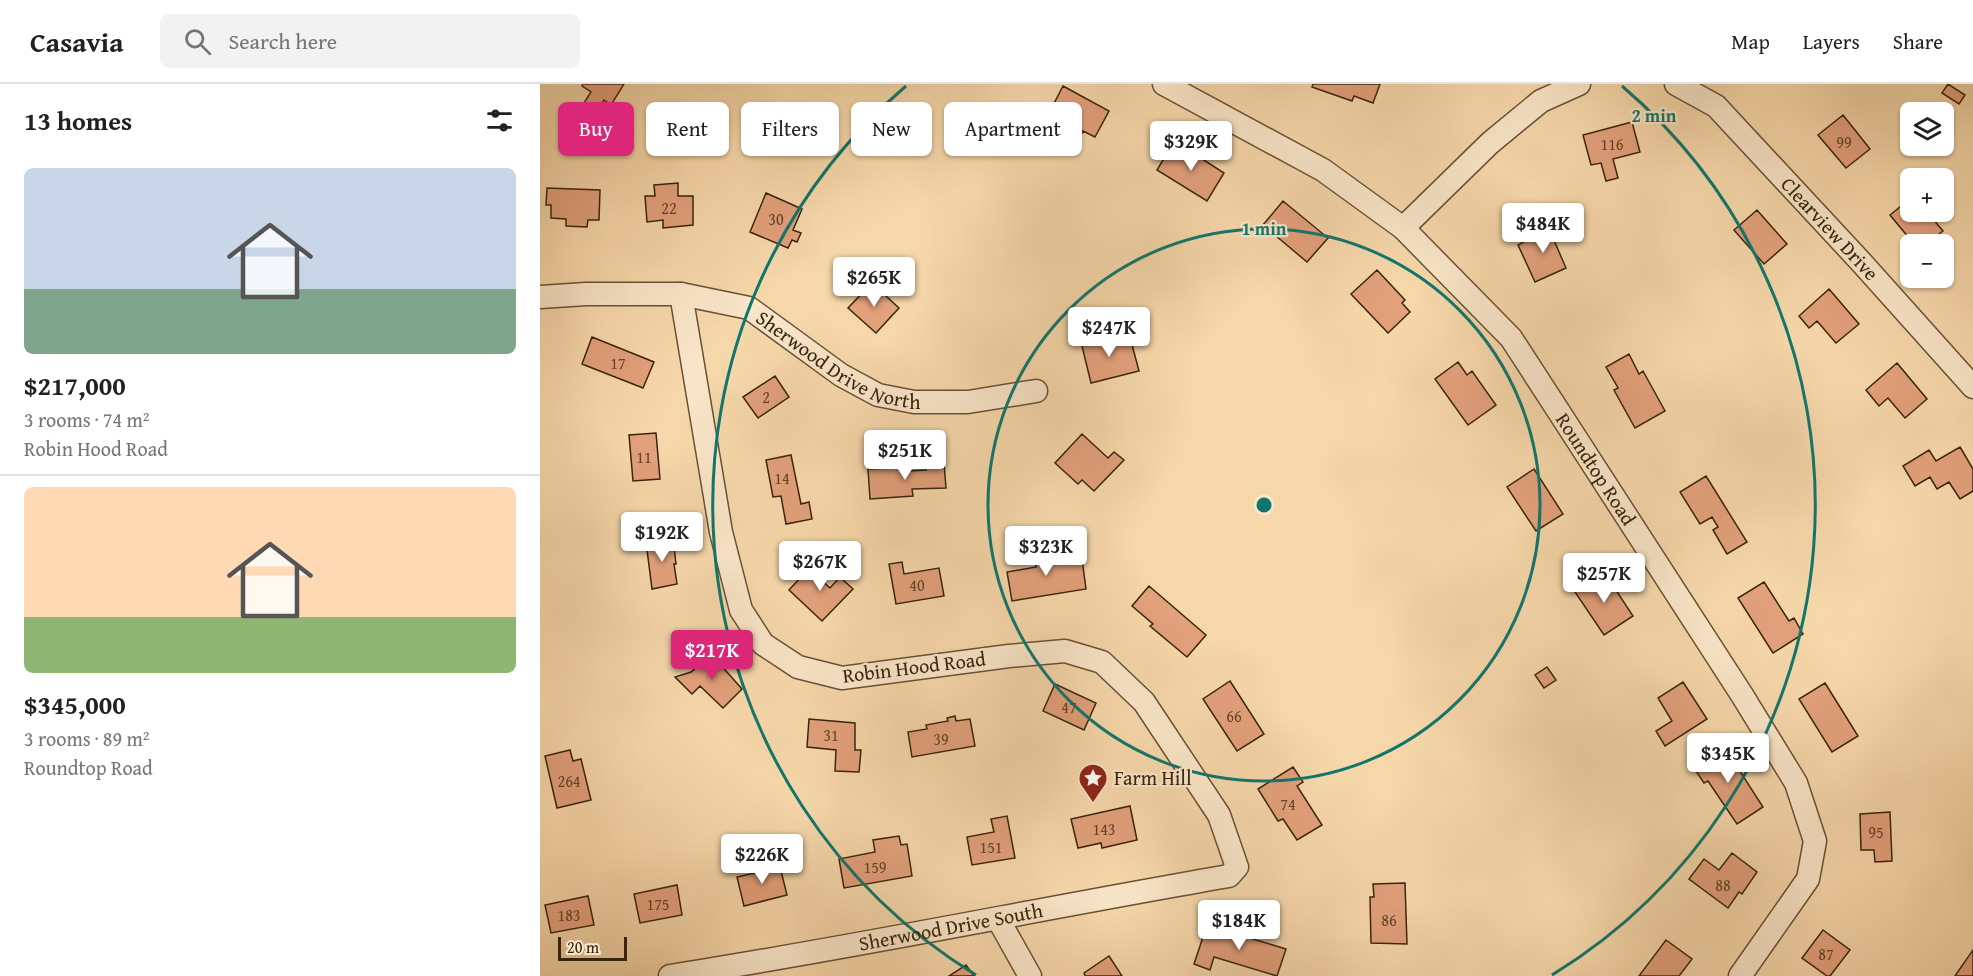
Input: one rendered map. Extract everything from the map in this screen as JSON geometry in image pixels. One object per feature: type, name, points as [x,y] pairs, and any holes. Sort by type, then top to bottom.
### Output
[{"type":"street","name":"Roundtop Road","points":[[1164,84],[1323,170],[1403,228],[1511,338],[1742,695],[1796,783],[1815,841],[1808,879],[1740,976]]},
{"type":"street","points":[[1403,228],[1490,143],[1541,101],[1579,84]]},
{"type":"street","name":"Clearview Drive","points":[[1676,84],[1716,106],[1973,387]]},
{"type":"street","name":"Sherwood Drive North","points":[[540,297],[586,294],[681,294],[749,308],[842,375],[878,395],[914,402],[968,402],[1036,392]]},
{"type":"street","name":"Robin Hood Road","points":[[681,294],[721,532],[741,610],[763,644],[798,667],[842,678],[1065,651],[1102,662],[1144,702],[1219,815],[1237,867],[1229,876]]},
{"type":"street","name":"Sherwood Drive South","points":[[670,976],[761,969],[1104,897],[1229,876]]},
{"type":"street","points":[[998,919],[1030,976]]},
{"type":"building","points":[[583,84],[624,84],[613,102],[604,100],[603,102],[585,102],[591,92],[582,86]]},
{"type":"building","points":[[1313,84],[1380,84],[1373,103],[1354,96],[1352,101],[1312,87]]},
{"type":"building","points":[[1948,84],[1965,95],[1959,104],[1942,93]]},
{"type":"building","points":[[1063,86],[1109,111],[1095,137],[1083,131],[1082,133],[1082,102],[1055,102]]},
{"type":"building","points":[[1843,115],[1870,149],[1846,168],[1818,135]]},
{"type":"building","points":[[1632,122],[1640,152],[1613,159],[1618,178],[1606,181],[1601,163],[1591,165],[1583,135]]},
{"type":"building","points":[[1172,145],[1185,153],[1187,149],[1224,173],[1207,201],[1157,170]]},
{"type":"building","points":[[678,183],[678,196],[693,196],[693,225],[663,228],[663,220],[647,222],[645,196],[655,196],[654,185]]},
{"type":"building","points":[[547,188],[600,190],[599,220],[588,220],[587,227],[566,226],[566,219],[551,218],[551,205],[546,205]]},
{"type":"building","points":[[766,193],[802,209],[793,230],[801,233],[797,242],[792,240],[788,248],[750,232]]},
{"type":"building","points":[[1283,201],[1328,238],[1307,262],[1263,225]]},
{"type":"building","points":[[1900,207],[1900,222],[1935,222],[1943,231],[1939,234],[1906,234],[1890,215]]},
{"type":"building","points":[[1757,210],[1787,244],[1764,264],[1734,230]]},
{"type":"building","points":[[1556,224],[1561,234],[1553,238],[1566,268],[1535,282],[1518,245]]},
{"type":"building","points":[[1377,270],[1405,300],[1402,303],[1410,312],[1388,333],[1351,294]]},
{"type":"building","points":[[872,283],[899,308],[876,333],[848,308]]},
{"type":"building","points":[[1829,289],[1859,324],[1836,343],[1817,321],[1809,328],[1799,316]]},
{"type":"building","points":[[1117,333],[1119,344],[1131,341],[1139,371],[1091,383],[1081,342]]},
{"type":"building","points":[[592,337],[654,362],[643,388],[582,364]]},
{"type":"building","points":[[1629,354],[1639,374],[1643,371],[1665,411],[1635,428],[1614,390],[1618,388],[1606,367]]},
{"type":"building","points":[[1458,362],[1467,375],[1472,371],[1496,405],[1468,425],[1435,379]]},
{"type":"building","points":[[1897,363],[1927,399],[1905,418],[1888,398],[1879,406],[1866,390]]},
{"type":"building","points":[[775,376],[789,397],[758,418],[743,397]]},
{"type":"building","points":[[656,433],[660,479],[633,481],[629,435]]},
{"type":"building","points":[[1082,434],[1108,458],[1114,452],[1124,460],[1094,491],[1082,480],[1078,484],[1055,463]]},
{"type":"building","points":[[1960,447],[1973,469],[1973,491],[1960,499],[1949,482],[1937,489],[1930,477],[1915,486],[1903,466],[1929,450],[1936,461]]},
{"type":"building","points":[[791,455],[801,504],[809,502],[812,519],[786,524],[781,496],[773,497],[766,460]]},
{"type":"building","points":[[944,463],[946,488],[912,489],[913,496],[870,499],[868,469],[909,467],[909,471],[926,470],[925,465]]},
{"type":"building","points":[[1534,469],[1563,514],[1536,531],[1507,487]]},
{"type":"building","points":[[1706,476],[1747,542],[1727,554],[1713,530],[1718,527],[1712,517],[1700,524],[1680,492]]},
{"type":"building","points":[[673,538],[677,584],[652,589],[646,542]]},
{"type":"building","points":[[1048,542],[1051,564],[1082,559],[1086,589],[1012,601],[1007,572],[1036,567],[1032,545]]},
{"type":"building","points":[[817,560],[825,567],[817,576],[830,588],[840,577],[853,589],[822,621],[789,590]]},
{"type":"building","points":[[902,562],[904,574],[939,568],[944,596],[896,604],[889,564]]},
{"type":"building","points":[[1604,572],[1633,616],[1604,635],[1575,592]]},
{"type":"building","points":[[1764,582],[1789,621],[1794,618],[1803,634],[1773,653],[1738,598]]},
{"type":"building","points":[[1149,586],[1206,635],[1187,657],[1150,626],[1153,624],[1132,606]]},
{"type":"building","points":[[711,654],[742,689],[723,708],[700,686],[692,694],[675,677],[691,672]]},
{"type":"building","points":[[1547,667],[1556,680],[1544,688],[1535,675]]},
{"type":"building","points":[[1230,681],[1264,734],[1237,751],[1203,699]]},
{"type":"building","points":[[1683,682],[1707,719],[1665,746],[1656,731],[1672,721],[1658,698]]},
{"type":"building","points":[[1825,683],[1858,736],[1832,752],[1799,699]]},
{"type":"building","points":[[1055,684],[1096,703],[1084,730],[1043,711]]},
{"type":"building","points":[[955,716],[956,721],[970,719],[975,746],[912,757],[908,732],[927,729],[926,725],[948,721],[947,718]]},
{"type":"building","points":[[809,719],[855,723],[855,750],[861,750],[859,772],[835,771],[836,750],[807,747]]},
{"type":"building","points":[[1723,745],[1763,807],[1737,824],[1708,781],[1704,783],[1692,765]]},
{"type":"building","points":[[570,750],[573,761],[581,759],[591,800],[557,808],[545,756]]},
{"type":"building","points":[[1293,767],[1303,782],[1297,786],[1322,825],[1297,840],[1283,819],[1278,821],[1258,789]]},
{"type":"building","points":[[1130,806],[1137,840],[1102,848],[1101,843],[1078,848],[1071,819]]},
{"type":"building","points":[[1890,812],[1892,861],[1875,862],[1874,850],[1861,850],[1860,814]]},
{"type":"building","points":[[1007,816],[1015,858],[972,865],[967,837],[994,832],[991,819]]},
{"type":"building","points":[[899,836],[901,845],[907,844],[912,876],[844,888],[839,859],[875,852],[873,840]]},
{"type":"building","points":[[1732,853],[1757,872],[1742,894],[1739,892],[1728,908],[1689,879],[1704,859],[1719,870]]},
{"type":"building","points":[[779,863],[787,895],[744,906],[737,877],[759,872],[759,868]]},
{"type":"building","points":[[1405,883],[1407,944],[1371,943],[1370,897],[1374,897],[1373,884]]},
{"type":"building","points":[[677,885],[682,915],[640,923],[634,894]]},
{"type":"building","points":[[588,896],[594,925],[551,933],[545,905]]},
{"type":"building","points":[[1207,925],[1286,949],[1277,976],[1214,957],[1210,970],[1194,964]]},
{"type":"building","points":[[1823,930],[1850,950],[1830,976],[1802,958]]},
{"type":"building","points":[[1666,940],[1692,959],[1679,976],[1639,976]]},
{"type":"building","points":[[1973,950],[1973,976],[1955,976]]},
{"type":"building","points":[[1109,956],[1122,976],[1085,976],[1084,973]]},
{"type":"building","points":[[966,965],[974,976],[949,976]]},
{"type":"place","name":"Farm Hill","points":[[1093,804]]}]
